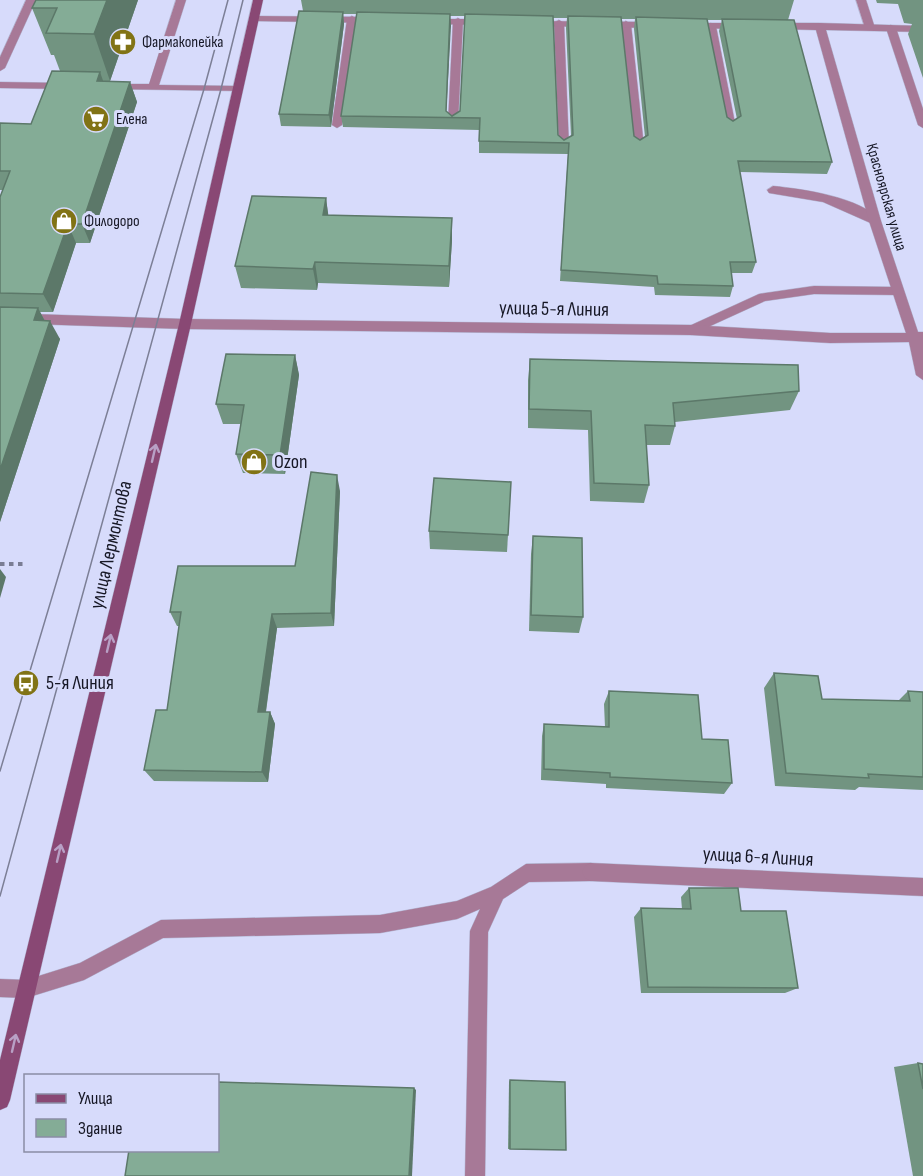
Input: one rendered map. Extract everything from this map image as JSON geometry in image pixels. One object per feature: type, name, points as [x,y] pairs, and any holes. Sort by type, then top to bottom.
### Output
[{"type":"main road","name":"улица Лермонтова","points":[[0,1100],[185,324],[258,0]]},
{"type":"street","points":[[0,68],[31,0]]},
{"type":"street","points":[[153,88],[181,0]]},
{"type":"street","points":[[861,0],[870,28]]},
{"type":"street","points":[[254,18],[388,20]]},
{"type":"street","points":[[337,125],[352,19]]},
{"type":"street","points":[[423,21],[492,22]]},
{"type":"street","points":[[453,123],[458,21]]},
{"type":"street","points":[[525,22],[923,29]]},
{"type":"street","points":[[558,23],[564,147]]},
{"type":"street","points":[[626,24],[639,147]]},
{"type":"street","points":[[711,26],[731,128]]},
{"type":"street","name":"Красноярская улица","points":[[820,26],[875,221],[897,291],[918,338],[923,375]]},
{"type":"street","points":[[891,28],[923,126]]},
{"type":"street","points":[[0,85],[71,86]]},
{"type":"street","points":[[106,87],[238,89]]},
{"type":"street","points":[[773,190],[832,200],[854,208],[875,221]]},
{"type":"street","points":[[691,330],[763,297],[814,290],[897,291]]},
{"type":"street","name":"улица 5-я Линия","points":[[0,318],[185,324],[691,330],[830,338],[918,338]]},
{"type":"street","name":"улица 6-я Линия","points":[[0,988],[26,989],[84,971],[161,929],[380,924],[457,910],[497,893],[526,873],[591,872],[923,887]]},
{"type":"street","points":[[476,1176],[479,931],[497,893]]},
{"type":"path","points":[[0,564],[25,564]]},
{"type":"building","points":[[36,0],[107,0],[94,34],[46,33],[57,8],[32,8]]},
{"type":"building","points":[[299,11],[343,12],[329,115],[279,114]]},
{"type":"building","points":[[357,12],[450,14],[446,111],[452,116],[460,111],[465,14],[553,16],[558,135],[564,140],[573,135],[568,16],[621,17],[634,136],[640,140],[648,135],[636,17],[707,19],[727,117],[733,121],[741,116],[722,19],[794,20],[832,162],[738,161],[756,262],[730,262],[733,286],[658,284],[657,276],[561,270],[569,143],[479,141],[480,118],[341,116]]},
{"type":"building","points":[[52,71],[100,72],[97,81],[130,82],[82,224],[68,224],[43,294],[0,293],[0,197],[10,171],[0,171],[0,123],[31,124]]},
{"type":"building","points":[[252,196],[326,198],[323,215],[452,218],[449,266],[315,262],[313,269],[235,266]]},
{"type":"building","points":[[0,307],[38,308],[34,320],[50,321],[0,470]]},
{"type":"building","points":[[226,354],[295,355],[280,455],[236,454],[244,405],[216,404]]},
{"type":"building","points":[[530,359],[798,365],[799,391],[673,403],[675,426],[645,425],[649,485],[594,483],[591,411],[529,409]]},
{"type":"building","points":[[311,472],[337,475],[331,613],[272,614],[258,712],[270,712],[262,772],[144,770],[156,710],[167,710],[181,612],[170,612],[178,566],[295,566]]},
{"type":"building","points":[[434,478],[511,482],[508,535],[429,531]]},
{"type":"building","points":[[533,536],[582,538],[583,617],[531,615]]},
{"type":"building","points":[[774,673],[818,676],[822,699],[910,701],[908,691],[923,692],[923,777],[868,774],[869,778],[786,773]]},
{"type":"building","points":[[609,691],[698,695],[702,739],[728,740],[732,783],[610,777],[610,773],[544,769],[544,724],[609,727]]},
{"type":"building","points":[[689,888],[738,888],[741,911],[786,911],[798,988],[648,987],[641,908],[691,909]]},
{"type":"building","points":[[918,1063],[923,1064],[923,1089]]},
{"type":"building","points":[[510,1080],[565,1082],[566,1150],[510,1149]]},
{"type":"building","points":[[219,1082],[414,1088],[409,1176],[125,1176],[129,1152],[219,1152]]},
{"type":"tram line","points":[[0,771],[204,89],[228,0]]},
{"type":"tram line","points":[[0,896],[221,89],[243,0]]},
{"type":"place","name":"Фармакопейка","points":[[123,42]]},
{"type":"place","name":"Елена","points":[[96,119]]},
{"type":"place","name":"Филодоро","points":[[64,221]]},
{"type":"place","name":"Ozon","points":[[254,462]]},
{"type":"place","name":"5-я Линия","points":[[26,683]]}]
